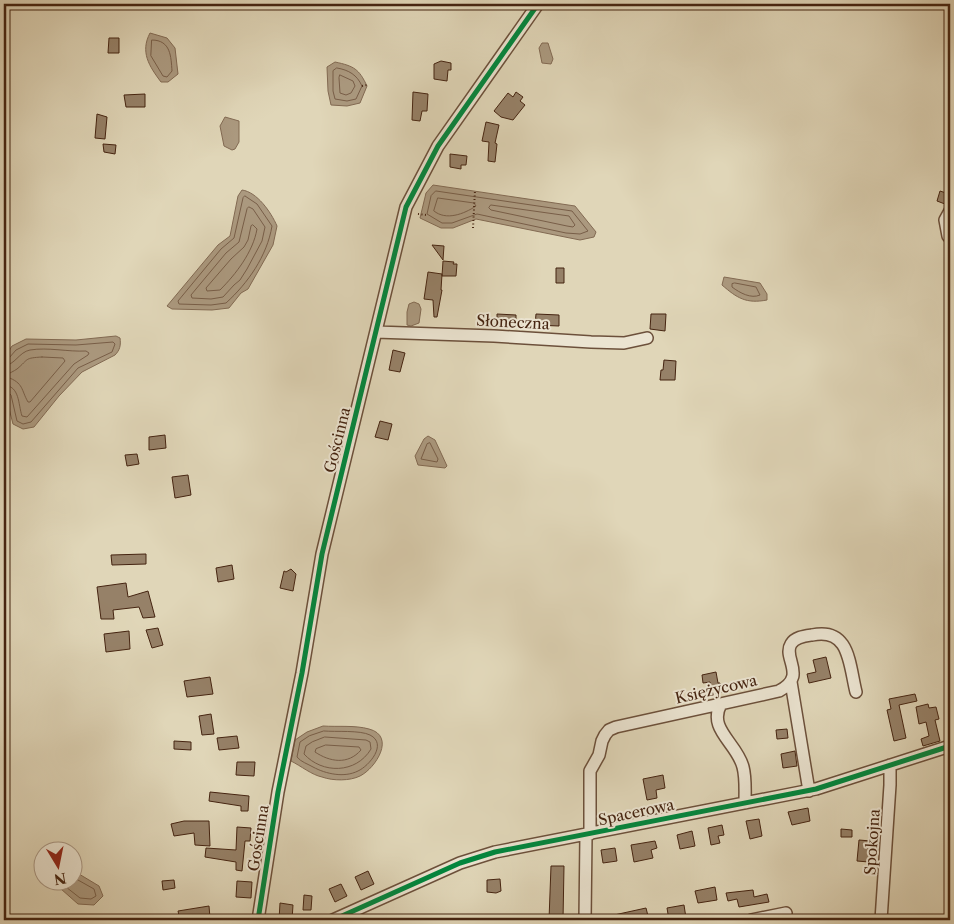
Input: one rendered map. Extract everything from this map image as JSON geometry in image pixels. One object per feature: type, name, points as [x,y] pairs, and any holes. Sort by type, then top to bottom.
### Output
[{"type":"street","name":"Gościnna","points":[[258,920],[278,792],[302,673],[322,554],[406,207],[438,146],[538,4]]},
{"type":"street","points":[[950,211],[945,220],[950,238]]},
{"type":"street","name":"Słoneczna","points":[[376,332],[624,343],[646,338]]},
{"type":"street","points":[[808,790],[791,682],[793,676],[789,649],[791,644],[796,639],[823,633],[835,637],[845,646],[856,692]]},
{"type":"street","name":"Księżycowa","points":[[588,835],[590,771],[599,755],[602,741],[609,730],[779,691],[791,682]]},
{"type":"street","points":[[721,704],[716,718],[718,725],[743,767],[745,803]]},
{"type":"street","name":"Spacerowa","points":[[333,920],[460,863],[495,852],[808,790],[950,746]]},
{"type":"street","name":"Spokojna","points":[[881,920],[890,765]]},
{"type":"street","points":[[585,920],[588,835]]},
{"type":"street","points":[[751,920],[786,913]]},
{"type":"path","points":[[362,86],[367,85]]},
{"type":"path","points":[[473,228],[475,190]]},
{"type":"path","points":[[418,214],[426,215]]},
{"type":"water","points":[[150,33],[167,38],[175,48],[178,74],[168,82],[161,82],[147,59],[146,46]]},
{"type":"water","points":[[542,43],[548,43],[553,59],[551,64],[542,63],[539,48]]},
{"type":"water","points":[[335,62],[355,69],[361,76],[367,86],[360,103],[347,106],[331,105],[328,91],[327,67]]},
{"type":"water","points":[[225,117],[239,121],[239,142],[235,149],[232,150],[224,146],[220,126]]},
{"type":"water","points":[[433,185],[575,206],[596,232],[594,237],[580,240],[476,219],[453,228],[441,228],[420,218],[426,193]]},
{"type":"water","points":[[242,190],[253,194],[263,203],[277,226],[273,245],[248,289],[241,293],[229,308],[212,310],[172,309],[167,306],[218,245],[230,236],[238,196]]},
{"type":"water","points":[[724,277],[760,283],[767,294],[767,300],[753,301],[737,297],[722,285]]},
{"type":"water","points":[[414,302],[419,304],[421,309],[419,323],[411,326],[407,325],[407,312],[409,304]]},
{"type":"water","points":[[116,336],[120,338],[120,343],[115,355],[82,372],[59,396],[34,427],[23,429],[13,424],[4,389],[4,358],[12,346],[26,339],[76,340]]},
{"type":"water","points":[[428,436],[435,440],[447,466],[445,468],[418,465],[415,456],[424,439]]},
{"type":"water","points":[[323,726],[369,729],[377,733],[381,738],[381,752],[372,766],[360,776],[341,780],[318,776],[291,761],[295,740],[307,732]]},
{"type":"water","points":[[82,876],[99,886],[103,896],[94,905],[78,904],[64,892],[82,892]]},
{"type":"building","points":[[109,38],[119,38],[119,53],[108,53]]},
{"type":"building","points":[[441,61],[451,63],[451,70],[448,70],[447,81],[434,79],[434,64]]},
{"type":"building","points":[[413,92],[428,94],[427,111],[422,111],[420,121],[412,120]]},
{"type":"building","points":[[516,92],[523,97],[520,101],[525,105],[513,120],[501,117],[494,111],[508,93],[513,97]]},
{"type":"building","points":[[145,94],[145,107],[126,107],[124,95]]},
{"type":"building","points":[[97,114],[107,117],[105,139],[95,138]]},
{"type":"building","points":[[486,122],[499,125],[495,143],[497,144],[495,162],[488,161],[489,142],[482,141]]},
{"type":"building","points":[[103,144],[116,145],[115,154],[104,152]]},
{"type":"building","points":[[450,154],[467,156],[466,165],[461,165],[461,169],[450,167]]},
{"type":"building","points":[[940,191],[949,194],[945,204],[937,201]]},
{"type":"building","points":[[432,245],[444,246],[443,260]]},
{"type":"building","points":[[443,261],[457,264],[456,276],[442,276]]},
{"type":"building","points":[[556,268],[564,268],[564,283],[556,283]]},
{"type":"building","points":[[428,272],[442,274],[442,290],[437,317],[434,317],[433,300],[424,299]]},
{"type":"building","points":[[497,314],[516,315],[516,324],[497,323]]},
{"type":"building","points":[[536,314],[559,315],[559,326],[535,325]]},
{"type":"building","points":[[651,314],[666,314],[665,331],[650,329]]},
{"type":"building","points":[[393,350],[405,353],[400,372],[389,370]]},
{"type":"building","points":[[664,360],[676,361],[675,380],[660,380]]},
{"type":"building","points":[[380,421],[392,424],[388,440],[375,437]]},
{"type":"building","points":[[165,435],[166,448],[149,450],[149,437]]},
{"type":"building","points":[[137,454],[139,464],[127,466],[125,455]]},
{"type":"building","points":[[188,475],[191,495],[175,498],[172,477]]},
{"type":"building","points":[[146,554],[146,564],[112,565],[111,555]]},
{"type":"building","points":[[232,565],[234,579],[218,582],[216,568]]},
{"type":"building","points":[[291,569],[296,574],[293,591],[280,588],[284,571],[286,572]]},
{"type":"building","points":[[126,583],[128,597],[148,591],[155,617],[143,618],[139,607],[113,610],[114,619],[101,619],[97,587]]},
{"type":"building","points":[[158,628],[163,645],[152,648],[146,630]]},
{"type":"building","points":[[129,631],[130,649],[106,652],[104,634]]},
{"type":"building","points":[[826,657],[831,678],[809,683],[807,674],[816,672],[813,660]]},
{"type":"building","points":[[716,672],[722,692],[712,694],[710,682],[703,683],[702,675]]},
{"type":"building","points":[[210,677],[213,694],[187,697],[184,681]]},
{"type":"building","points":[[915,694],[917,701],[899,705],[906,738],[894,741],[887,710],[891,709],[889,699]]},
{"type":"building","points":[[928,704],[929,708],[936,707],[939,719],[935,720],[940,741],[923,746],[921,739],[929,736],[926,722],[919,724],[916,707]]},
{"type":"building","points":[[211,714],[214,734],[202,735],[199,716]]},
{"type":"building","points":[[787,729],[788,738],[777,739],[776,730]]},
{"type":"building","points":[[237,736],[239,748],[219,750],[217,738]]},
{"type":"building","points":[[174,741],[191,742],[191,750],[174,749]]},
{"type":"building","points":[[795,751],[797,766],[783,768],[781,754]]},
{"type":"building","points":[[237,762],[255,762],[254,776],[236,775]]},
{"type":"building","points":[[663,775],[665,788],[656,790],[657,798],[647,800],[643,779]]},
{"type":"building","points":[[210,792],[249,796],[248,811],[241,811],[241,806],[209,801]]},
{"type":"building","points":[[808,808],[810,821],[792,825],[788,812]]},
{"type":"building","points":[[759,819],[762,836],[750,839],[746,821]]},
{"type":"building","points":[[184,821],[209,821],[210,846],[195,845],[194,833],[174,836],[171,824]]},
{"type":"building","points":[[722,825],[724,835],[718,836],[720,843],[711,845],[708,828]]},
{"type":"building","points":[[237,827],[251,828],[250,841],[245,841],[242,871],[236,870],[236,862],[205,857],[206,848],[236,850]]},
{"type":"building","points":[[841,829],[852,830],[852,837],[841,837]]},
{"type":"building","points":[[692,831],[695,846],[680,849],[677,835]]},
{"type":"building","points":[[859,840],[871,841],[869,862],[857,861]]},
{"type":"building","points":[[655,841],[657,848],[651,850],[653,858],[634,862],[631,845]]},
{"type":"building","points":[[615,848],[617,861],[603,863],[601,850]]},
{"type":"building","points":[[551,866],[564,866],[563,920],[549,920]]},
{"type":"building","points":[[368,871],[374,884],[361,890],[355,877]]},
{"type":"building","points":[[500,879],[501,891],[496,893],[487,892],[487,880]]},
{"type":"building","points":[[174,880],[175,888],[163,890],[162,881]]},
{"type":"building","points":[[237,881],[252,882],[251,898],[236,897]]},
{"type":"building","points":[[341,884],[347,896],[335,902],[329,889]]},
{"type":"building","points":[[715,887],[717,900],[698,903],[695,891]]},
{"type":"building","points":[[753,890],[754,897],[767,894],[769,902],[739,907],[737,899],[728,901],[726,893]]},
{"type":"building","points":[[304,895],[312,896],[311,910],[303,910]]},
{"type":"building","points":[[280,903],[293,905],[292,920],[279,920]]},
{"type":"building","points":[[684,905],[686,918],[669,920],[667,908]]},
{"type":"building","points":[[209,906],[210,918],[180,920],[178,911]]},
{"type":"building","points":[[646,908],[649,920],[605,920],[605,917]]},
{"type":"cycle path","points":[[258,920],[278,792],[302,673],[322,554],[406,207],[438,146],[538,4]]},
{"type":"cycle path","points":[[333,920],[460,863],[495,852],[816,789],[950,746]]}]
